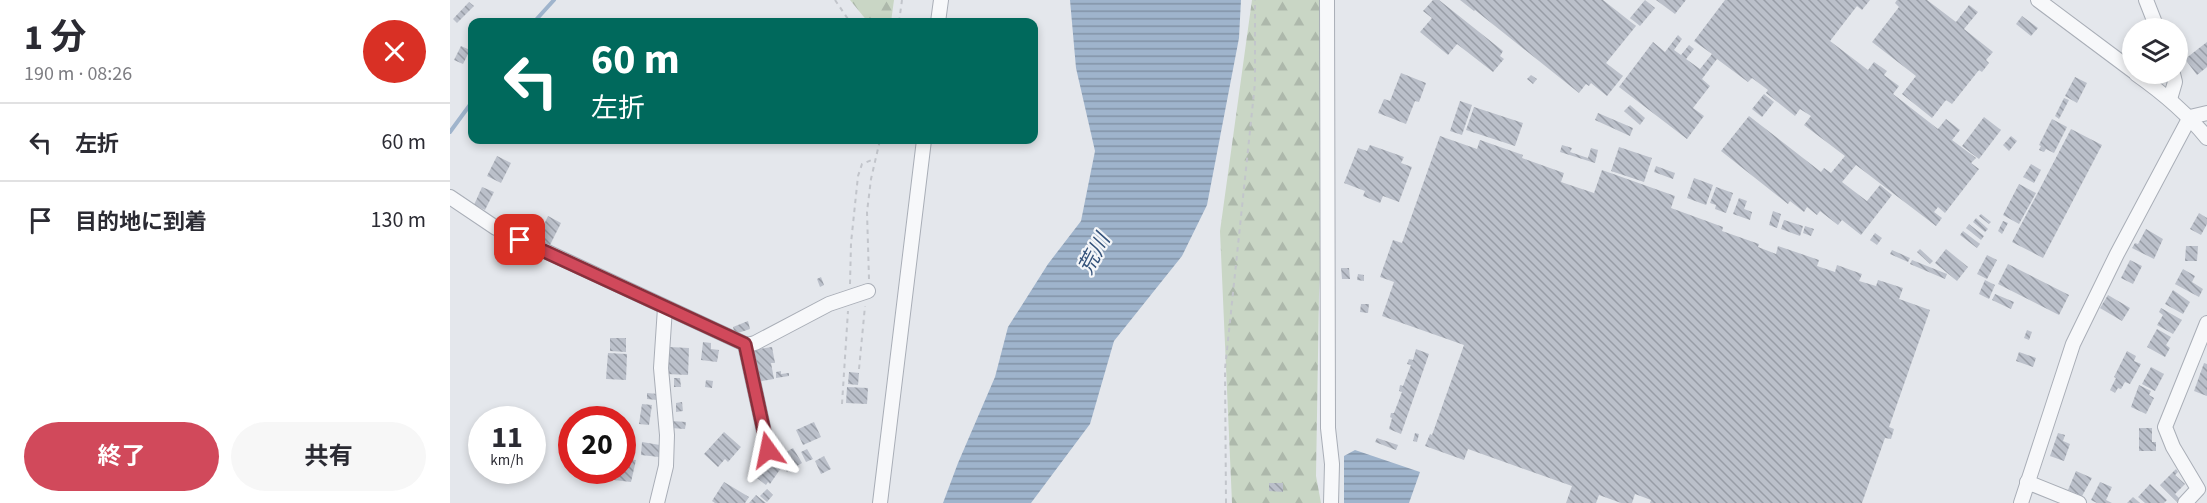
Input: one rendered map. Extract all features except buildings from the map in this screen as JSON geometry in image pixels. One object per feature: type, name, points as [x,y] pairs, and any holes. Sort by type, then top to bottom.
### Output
[{"type":"street","points":[[939,18],[941,0]]},
{"type":"street","points":[[1328,0],[1328,428],[1332,464],[1331,503]]},
{"type":"street","points":[[2038,0],[2058,6],[2122,62]]},
{"type":"street","points":[[2146,0],[2153,18]]},
{"type":"street","points":[[2150,84],[2190,117],[2207,138]]},
{"type":"street","points":[[2170,99],[2174,84]]},
{"type":"street","points":[[2021,503],[2073,344],[2117,254],[2190,117],[2207,113]]},
{"type":"street","points":[[880,503],[924,144]]},
{"type":"street","points":[[450,197],[496,228],[745,344],[755,343],[829,304],[868,291]]},
{"type":"street","points":[[657,503],[666,466],[666,424],[661,368],[665,308]]},
{"type":"street","points":[[2185,503],[2198,489],[2173,447],[2165,427],[2207,322]]},
{"type":"street","points":[[745,344],[768,450]]},
{"type":"street","points":[[2028,482],[2079,503]]},
{"type":"path","points":[[835,0],[847,18]]},
{"type":"path","points":[[900,18],[902,0]]},
{"type":"path","points":[[1226,503],[1225,369],[1255,83],[1255,0]]},
{"type":"path","points":[[859,369],[870,272],[867,212],[874,159],[879,144]]},
{"type":"path","points":[[842,404],[851,243],[858,176],[863,162],[874,159]]},
{"type":"green space","points":[[850,0],[894,0],[892,18],[865,18]]},
{"type":"green space","points":[[1252,0],[1319,0],[1325,177],[1319,294],[1316,476],[1321,503],[1232,503],[1220,231]]},
{"type":"water","name":"荒川","points":[[1070,0],[1241,0],[1239,38],[1207,205],[1182,256],[1114,341],[1090,424],[1031,503],[943,503],[995,377],[1008,327],[1048,264],[1081,221],[1095,151],[1076,68]]},
{"type":"water","points":[[1355,450],[1420,472],[1409,503],[1344,503],[1344,456]]},
{"type":"waterway","points":[[538,18],[554,0]]},
{"type":"waterway","points":[[450,132],[468,107]]},
{"type":"route","points":[[520,240],[745,344],[768,450]]}]
